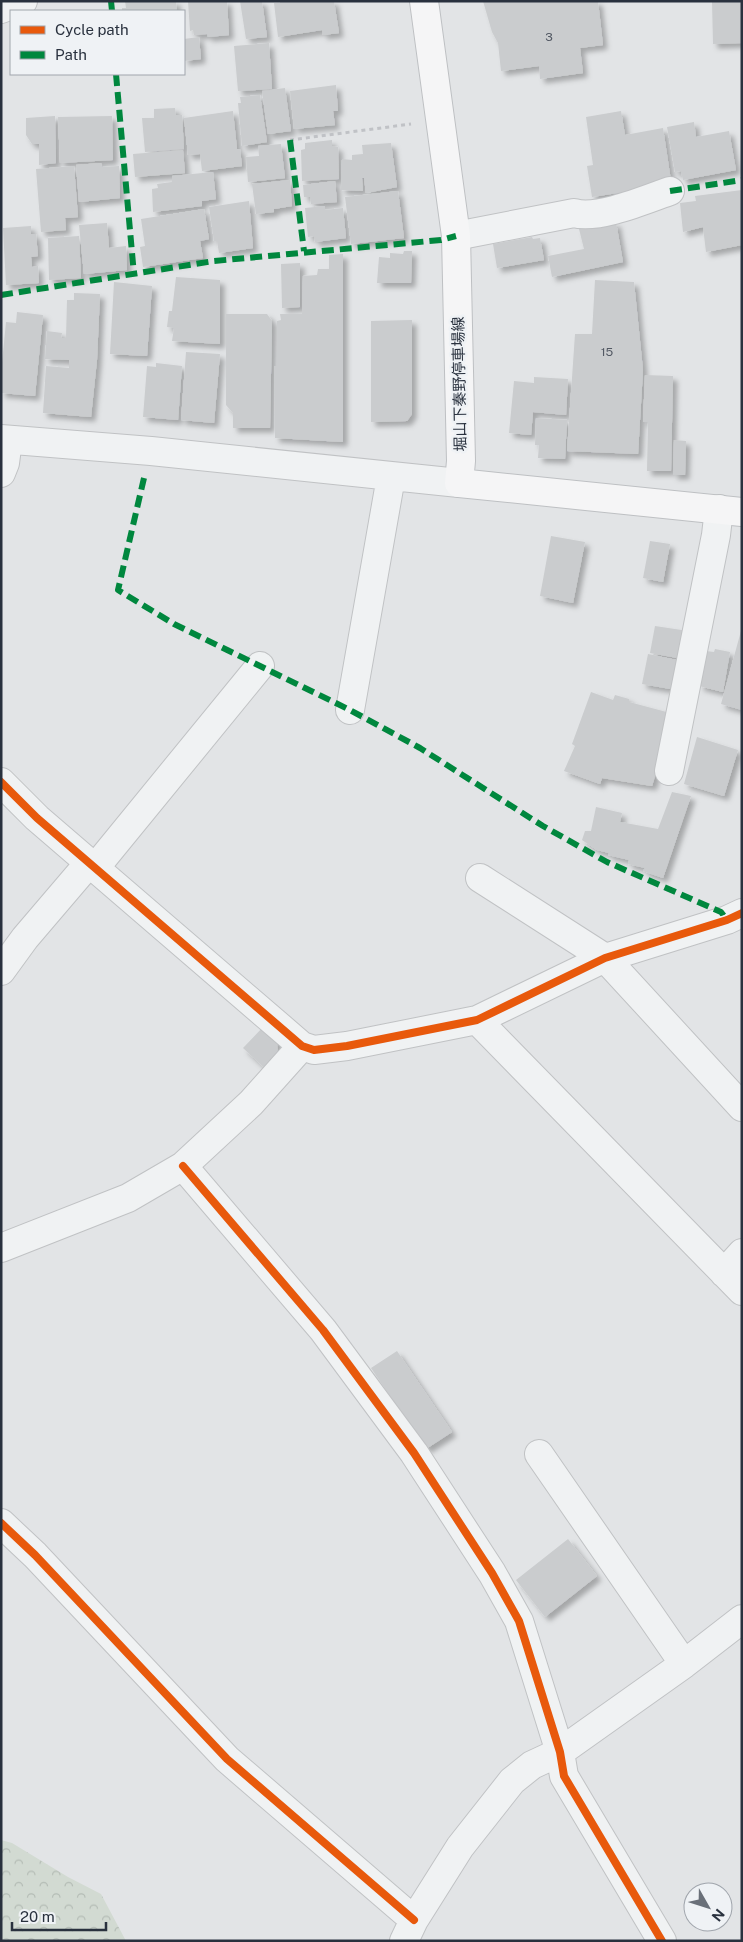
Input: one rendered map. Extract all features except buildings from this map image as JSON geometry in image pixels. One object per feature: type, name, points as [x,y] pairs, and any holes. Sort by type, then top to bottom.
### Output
[{"type":"main road","name":"堀山下秦野停車場線","points":[[424,1],[456,236],[461,461],[459,484]]},
{"type":"main road","points":[[459,484],[730,510]]},
{"type":"street","points":[[1,9],[23,1]]},
{"type":"street","points":[[456,236],[574,213],[582,215],[618,209],[670,190]]},
{"type":"street","points":[[1,473],[5,463],[5,439],[150,451],[459,484]]},
{"type":"street","points":[[350,710],[391,477]]},
{"type":"street","points":[[669,771],[716,535],[730,510]]},
{"type":"street","points":[[1,972],[25,938],[92,865],[260,666]]},
{"type":"street","points":[[1,782],[37,818],[302,1046],[314,1050],[347,1046],[477,1020],[605,958],[727,920],[742,913]]},
{"type":"street","points":[[480,878],[605,958],[742,1108]]},
{"type":"street","points":[[477,1020],[733,1282],[742,1253]]},
{"type":"street","points":[[1,1248],[128,1198],[183,1166],[251,1103],[302,1046]]},
{"type":"street","points":[[183,1166],[323,1330],[414,1453],[492,1573],[519,1621],[560,1752],[564,1776],[662,1941]]},
{"type":"street","points":[[538,1454],[684,1664]]},
{"type":"street","points":[[1,1523],[35,1555],[227,1759],[409,1931],[460,1847],[512,1782],[532,1765],[560,1752],[684,1664],[742,1619]]},
{"type":"path","points":[[290,140],[440,120]]},
{"type":"green space","points":[[1,1840],[12,1843],[68,1877],[101,1894],[126,1941],[1,1941]]},
{"type":"marked path","points":[[111,1],[112,10]]},
{"type":"marked path","points":[[116,75],[134,275]]},
{"type":"marked path","points":[[290,140],[304,251]]},
{"type":"marked path","points":[[670,191],[742,180]]},
{"type":"marked path","points":[[1,295],[214,261],[441,240],[456,236]]},
{"type":"marked path","points":[[144,478],[118,590],[174,624],[350,710],[420,748],[543,826],[607,862],[721,912],[727,920]]},
{"type":"cycle path","points":[[1,782],[37,818],[302,1046],[314,1050],[347,1046],[477,1020],[605,958],[727,920],[742,913]]},
{"type":"cycle path","points":[[183,1166],[323,1330],[414,1453],[492,1573],[519,1621],[560,1752],[564,1776],[662,1941]]},
{"type":"cycle path","points":[[1,1523],[35,1555],[227,1759],[414,1920]]}]
